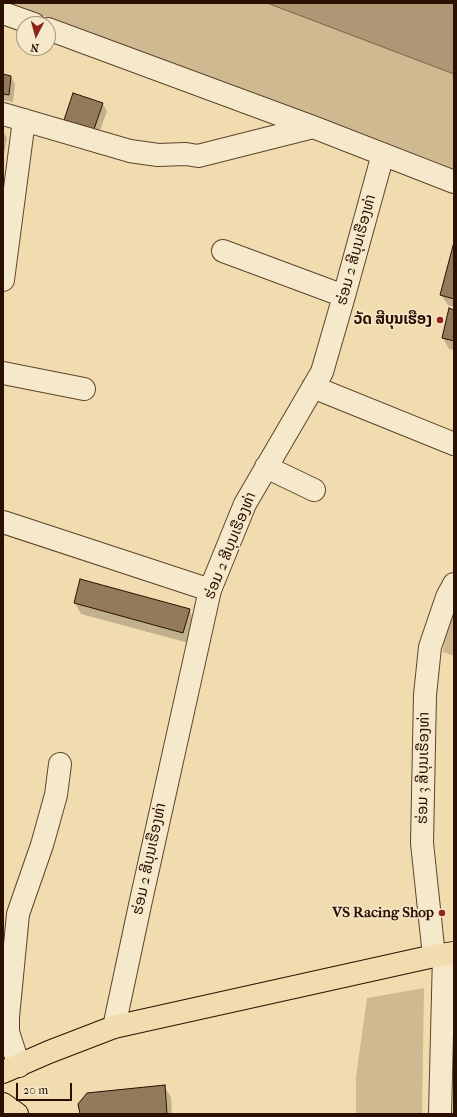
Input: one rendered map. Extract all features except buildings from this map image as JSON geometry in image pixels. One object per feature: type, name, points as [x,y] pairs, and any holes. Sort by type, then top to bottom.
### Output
[{"type":"highway","points":[[11,1069],[49,1052],[114,1027],[444,955]]},
{"type":"highway","points":[[3,1104],[17,1114]]},
{"type":"street","points":[[3,13],[16,18]]},
{"type":"street","points":[[56,32],[313,127],[454,182]]},
{"type":"street","points":[[3,114],[130,151],[158,155],[186,154],[198,156],[313,127]]},
{"type":"street","points":[[3,280],[24,120]]},
{"type":"street","name":"ຮ່ອມ 2 ສີບຸນເຮືອງທ່າ","points":[[114,1027],[210,590],[245,504],[322,372],[383,154]]},
{"type":"street","points":[[223,251],[344,296]]},
{"type":"street","points":[[3,373],[84,389]]},
{"type":"street","points":[[313,387],[454,444]]},
{"type":"street","points":[[266,467],[314,490]]},
{"type":"street","points":[[3,522],[210,590]]},
{"type":"street","name":"ຮ່ອມ 3 ສີບຸນເຮືອງທ່າ","points":[[440,1114],[444,955],[422,843],[425,695],[430,647],[447,597],[454,584]]},
{"type":"street","points":[[11,1069],[8,1018],[18,914],[42,844],[56,795],[60,764]]},
{"type":"shaded area","points":[[9,3],[267,3],[454,74],[454,171],[56,20],[56,16],[44,16]]},
{"type":"shaded area","points":[[267,3],[454,3],[454,74]]},
{"type":"shaded area","points":[[454,595],[454,656],[443,652],[447,609]]},
{"type":"shaded area","points":[[424,988],[422,1114],[356,1114],[356,1077],[367,998]]},
{"type":"place","name":"ວັດ ສີບຸນເຮືອງ","points":[[440,320]]},
{"type":"place","name":"VS Racing Shop","points":[[442,913]]}]
